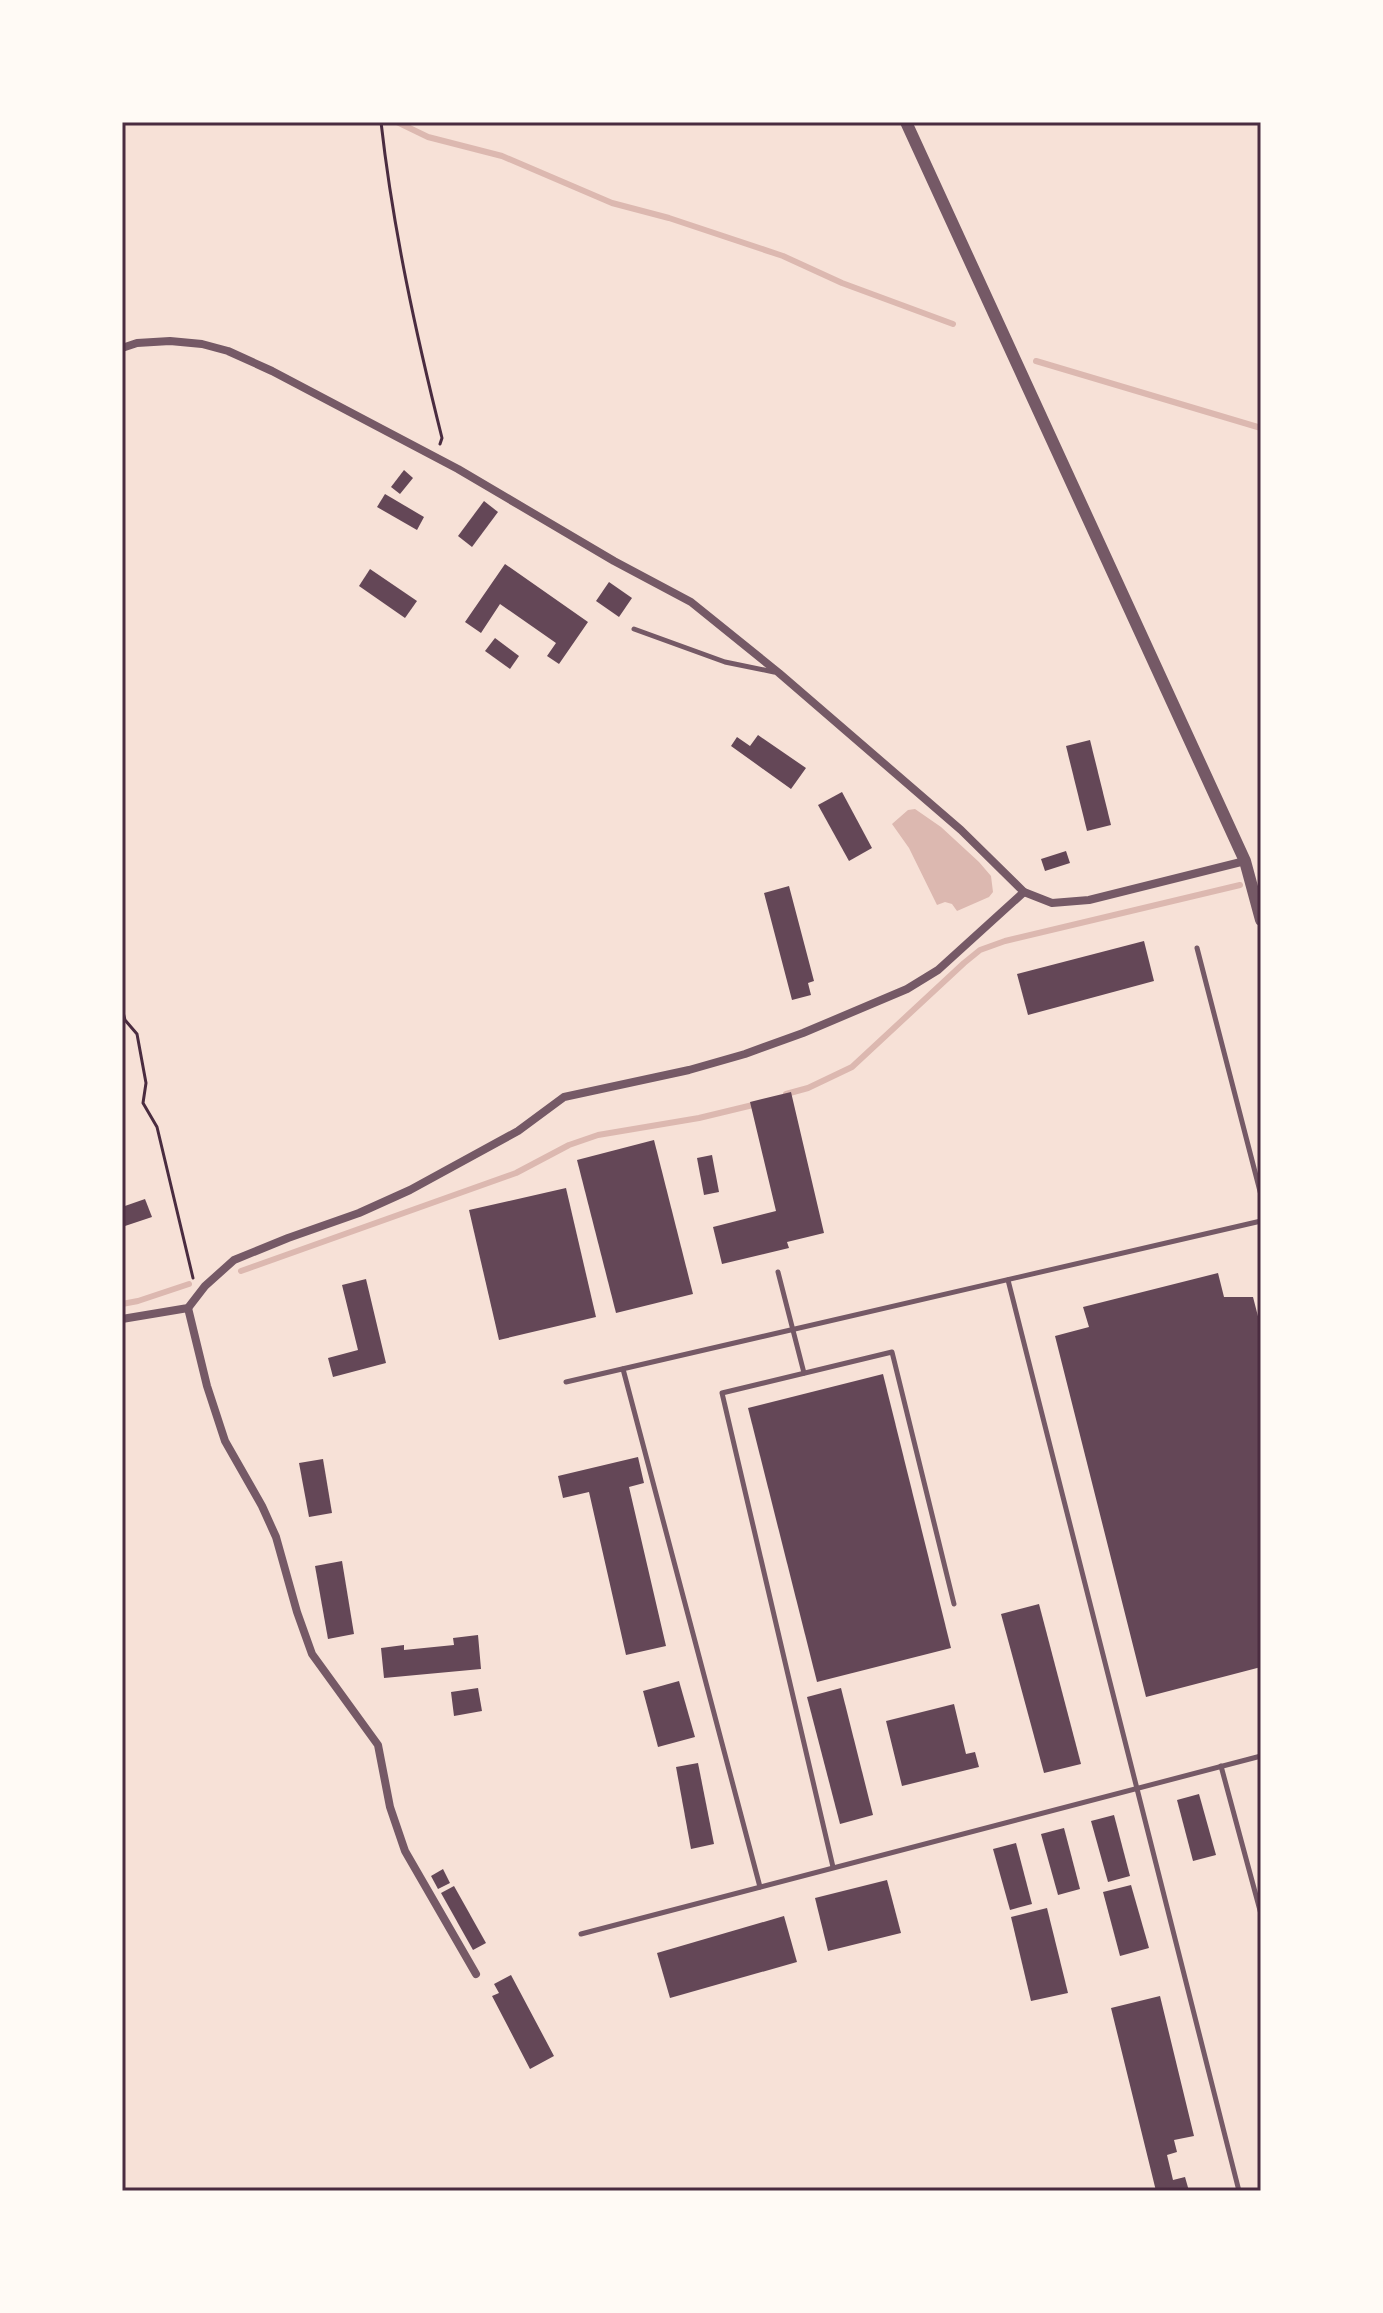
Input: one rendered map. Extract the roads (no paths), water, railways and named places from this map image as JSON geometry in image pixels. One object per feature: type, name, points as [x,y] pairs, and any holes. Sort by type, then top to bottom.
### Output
[{"type":"street","points":[[906,122],[1245,861],[1261,920]]},
{"type":"street","points":[[122,348],[137,343],[170,341],[202,344],[228,351],[284,377],[504,494],[614,561],[691,602],[779,673],[961,830],[1024,892],[1052,903],[1089,900],[1245,861]]},
{"type":"street","points":[[122,1319],[188,1308],[205,1286],[234,1260],[359,1213],[410,1190],[518,1131],[564,1097],[689,1070],[745,1054],[907,989],[938,970],[1024,892]]},
{"type":"street","points":[[188,1308],[207,1386],[225,1441],[276,1537],[312,1654],[378,1745],[390,1807],[405,1851],[476,1974]]},
{"type":"lane","points":[[634,629],[725,662],[779,673]]},
{"type":"lane","points":[[1197,948],[1261,1195]]},
{"type":"lane","points":[[566,1382],[1261,1221]]},
{"type":"lane","points":[[778,1272],[804,1373]]},
{"type":"lane","points":[[1008,1280],[1239,2191]]},
{"type":"lane","points":[[833,1867],[722,1393],[892,1352],[954,1604]]},
{"type":"lane","points":[[623,1369],[760,1887]]},
{"type":"lane","points":[[581,1934],[1261,1756]]},
{"type":"lane","points":[[1221,1766],[1261,1914]]},
{"type":"waterway","points":[[397,122],[428,137],[502,156],[612,203],[669,218],[783,256],[842,283],[953,324]]},
{"type":"waterway","points":[[1036,361],[1261,428]]},
{"type":"waterway","points":[[786,1094],[808,1088],[852,1067],[980,950],[1005,941],[1240,885]]},
{"type":"waterway","points":[[241,1271],[516,1173],[569,1145],[598,1135],[699,1118],[757,1104]]},
{"type":"waterway","points":[[122,1304],[189,1284]]}]
